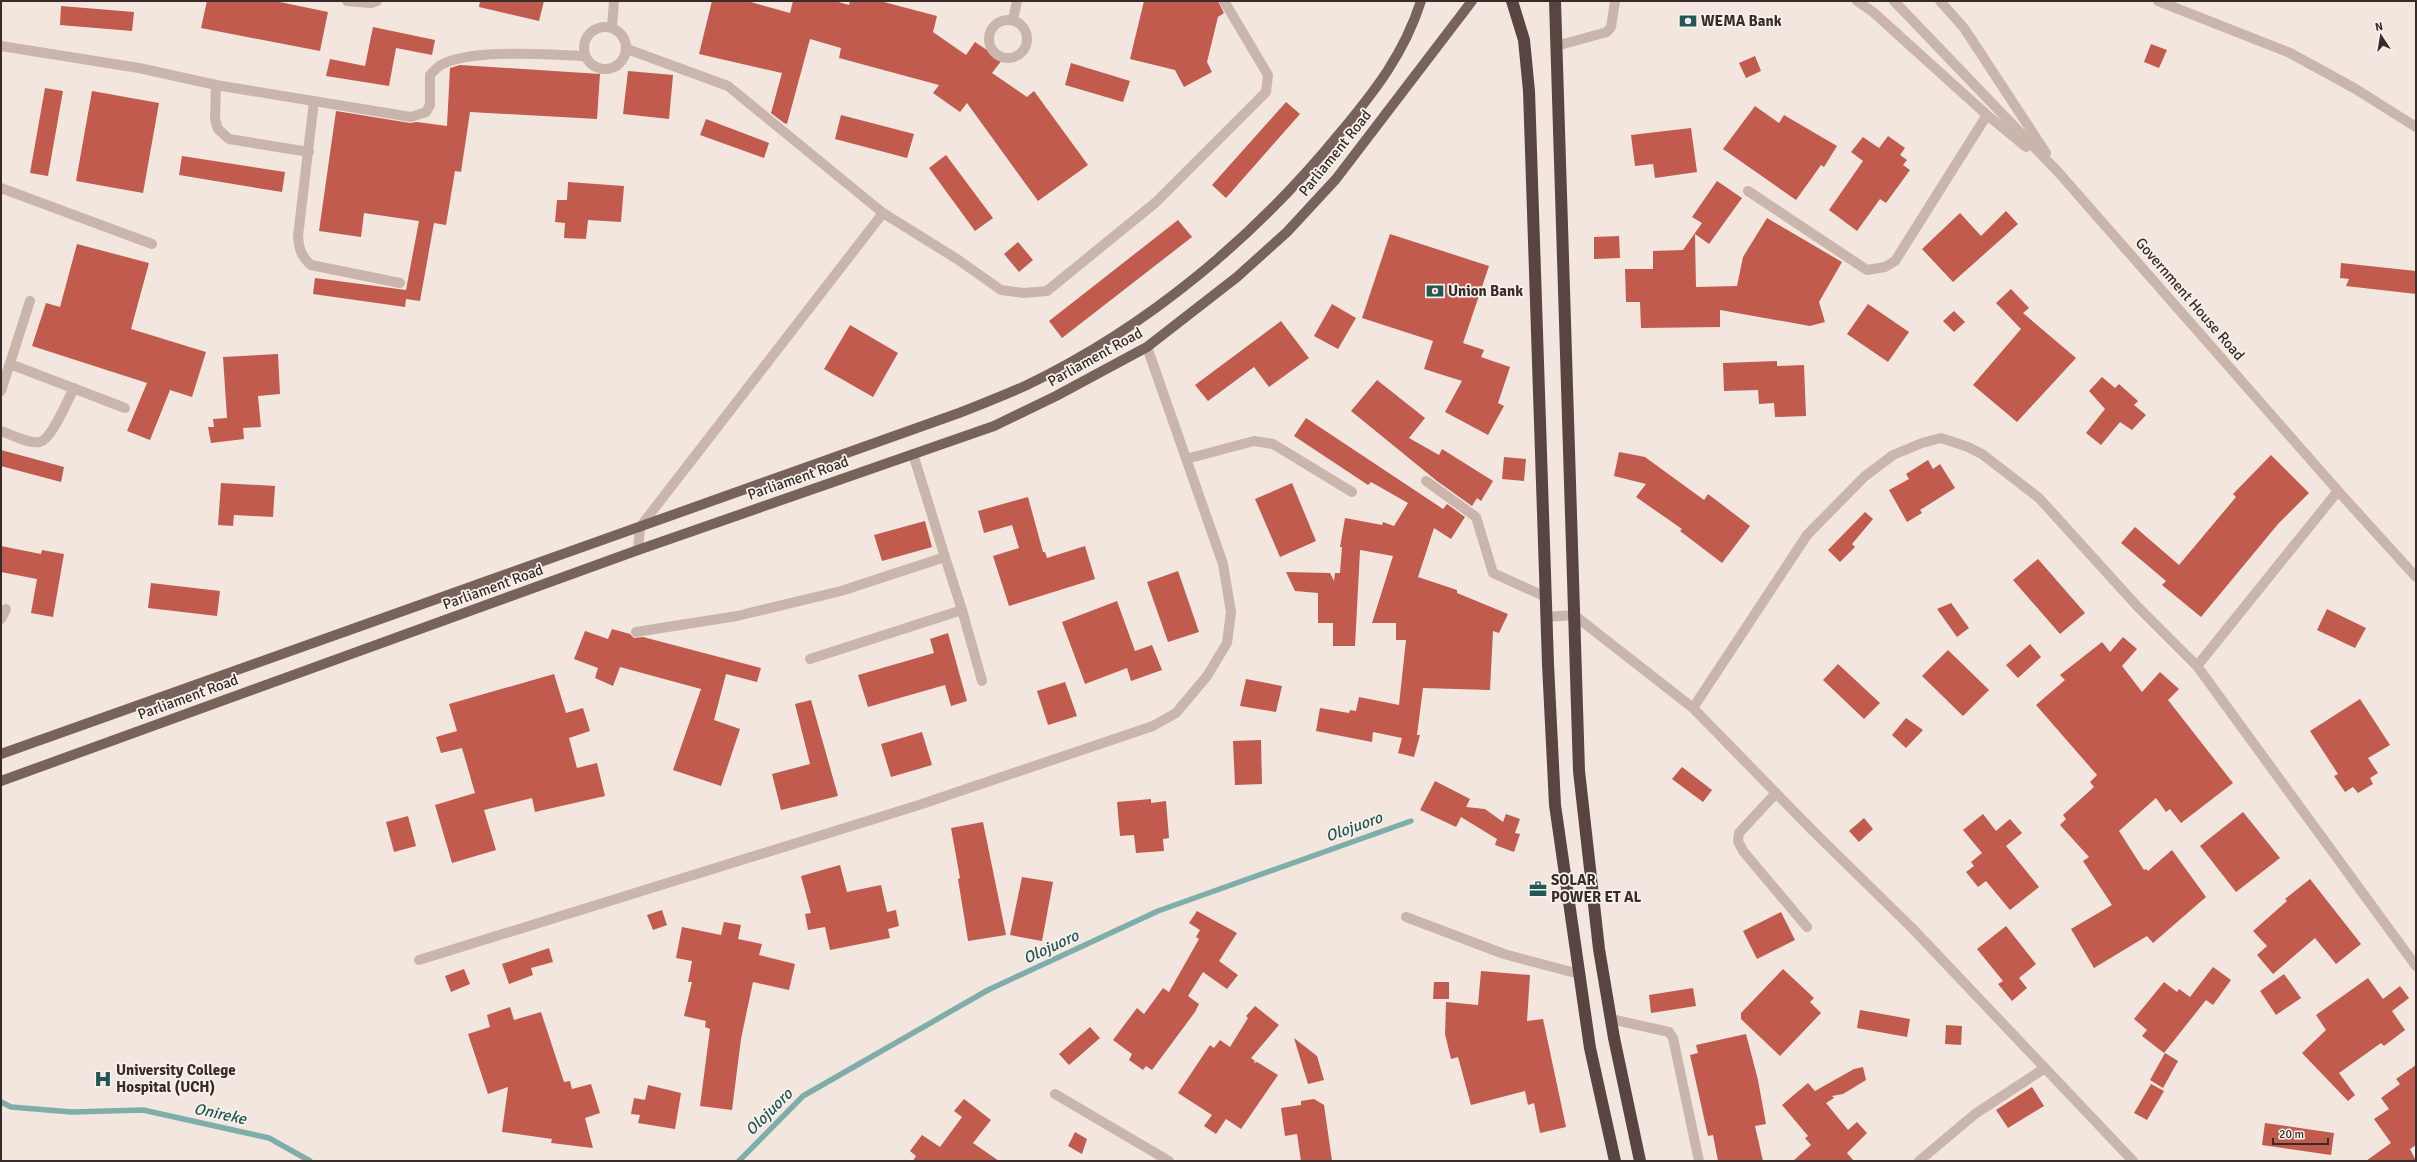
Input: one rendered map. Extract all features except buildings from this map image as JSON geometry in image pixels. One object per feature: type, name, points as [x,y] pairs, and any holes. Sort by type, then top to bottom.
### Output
[{"type":"highway","points":[[1512,1],[1524,40],[1528,91],[1546,617],[1556,805],[1590,1048],[1615,1161]]},
{"type":"highway","points":[[1555,1],[1579,771],[1592,904],[1611,1019],[1640,1161]]},
{"type":"main road","name":"Parliament Road","points":[[1,754],[959,413],[1028,384],[1098,345],[1160,304],[1219,258],[1271,210],[1315,164],[1386,75],[1412,29],[1421,1]]},
{"type":"main road","name":"Parliament Road","points":[[1,781],[638,550],[994,426],[1056,396],[1147,347],[1237,277],[1293,226],[1336,179],[1472,1]]},
{"type":"street","points":[[347,1],[371,3],[377,1]]},
{"type":"street","points":[[612,27],[614,1]]},
{"type":"street","points":[[1013,20],[1017,1]]},
{"type":"street","points":[[627,49],[728,86],[883,214],[957,259],[1002,290],[1024,293],[1047,290],[1155,203],[1266,92],[1268,75],[1224,1]]},
{"type":"street","points":[[1556,46],[1607,32],[1611,27],[1615,1]]},
{"type":"street","points":[[1857,1],[1873,12],[1987,115],[2059,173]]},
{"type":"street","name":"Government House Road","points":[[1894,1],[2059,173],[2338,491],[2416,577]]},
{"type":"street","points":[[1940,1],[1964,28],[2059,173]]},
{"type":"street","points":[[2159,1],[2290,53],[2354,88],[2416,127]]},
{"type":"street","points":[[602,26],[612,27],[620,32],[626,40],[627,49],[624,58],[618,65],[609,69],[595,66],[585,56],[584,46],[586,37],[593,30],[602,26]]},
{"type":"street","points":[[1,46],[139,68],[216,85],[411,117],[426,112],[430,105],[430,76],[440,65],[455,60],[494,54],[585,56]]},
{"type":"street","points":[[216,85],[215,119],[218,129],[229,139],[309,152]]},
{"type":"street","points":[[314,101],[298,236],[299,249],[303,257],[311,265],[400,283]]},
{"type":"street","points":[[1748,191],[1867,270],[1885,268],[1895,261],[1987,115]]},
{"type":"street","points":[[1,188],[152,244]]},
{"type":"street","points":[[638,550],[640,527],[883,214]]},
{"type":"street","points":[[1,392],[30,301]]},
{"type":"street","points":[[419,960],[919,805],[1153,726],[1176,713],[1208,676],[1227,644],[1231,612],[1223,564],[1147,347]]},
{"type":"street","points":[[10,364],[125,408]]},
{"type":"street","points":[[1,431],[30,441],[40,442],[48,437],[74,388]]},
{"type":"street","points":[[1693,708],[1807,534],[1864,477],[1893,455],[1922,443],[1941,438],[1982,454],[2039,498],[2137,606],[2197,666],[2416,966]]},
{"type":"street","points":[[1186,459],[1254,441],[1273,444],[1352,492]]},
{"type":"street","points":[[913,454],[962,610],[982,682]]},
{"type":"street","points":[[1426,481],[1476,517],[1493,573],[1546,597]]},
{"type":"street","points":[[2197,666],[2338,491]]},
{"type":"street","points":[[636,632],[737,616],[841,591],[945,557]]},
{"type":"street","points":[[1,619],[6,609]]},
{"type":"street","points":[[810,659],[962,610]]},
{"type":"street","points":[[1546,617],[1574,615],[1693,708],[1913,930],[2134,1161]]},
{"type":"street","points":[[1776,793],[1739,833],[1738,841],[1744,851],[1807,927]]},
{"type":"street","points":[[1406,917],[1504,954],[1579,974]]},
{"type":"street","points":[[1611,1019],[1669,1032],[1673,1038],[1699,1161]]},
{"type":"street","points":[[1919,1161],[1975,1114],[2044,1068]]},
{"type":"street","points":[[1055,1094],[1169,1161]]},
{"type":"waterway","name":"Olojuoro","points":[[739,1161],[803,1096],[988,990],[1158,911],[1411,821]]},
{"type":"waterway","name":"Onireke","points":[[1,1102],[11,1107],[72,1112],[143,1110],[269,1138],[310,1161]]},
{"type":"place","name":"WEMA Bank","points":[[1688,21]]},
{"type":"place","name":"Union Bank","points":[[1435,291]]},
{"type":"place","name":"SOLAR POWER ET AL","points":[[1538,889]]},
{"type":"place","name":"University College Hospital (UCH)","points":[[103,1079]]}]
